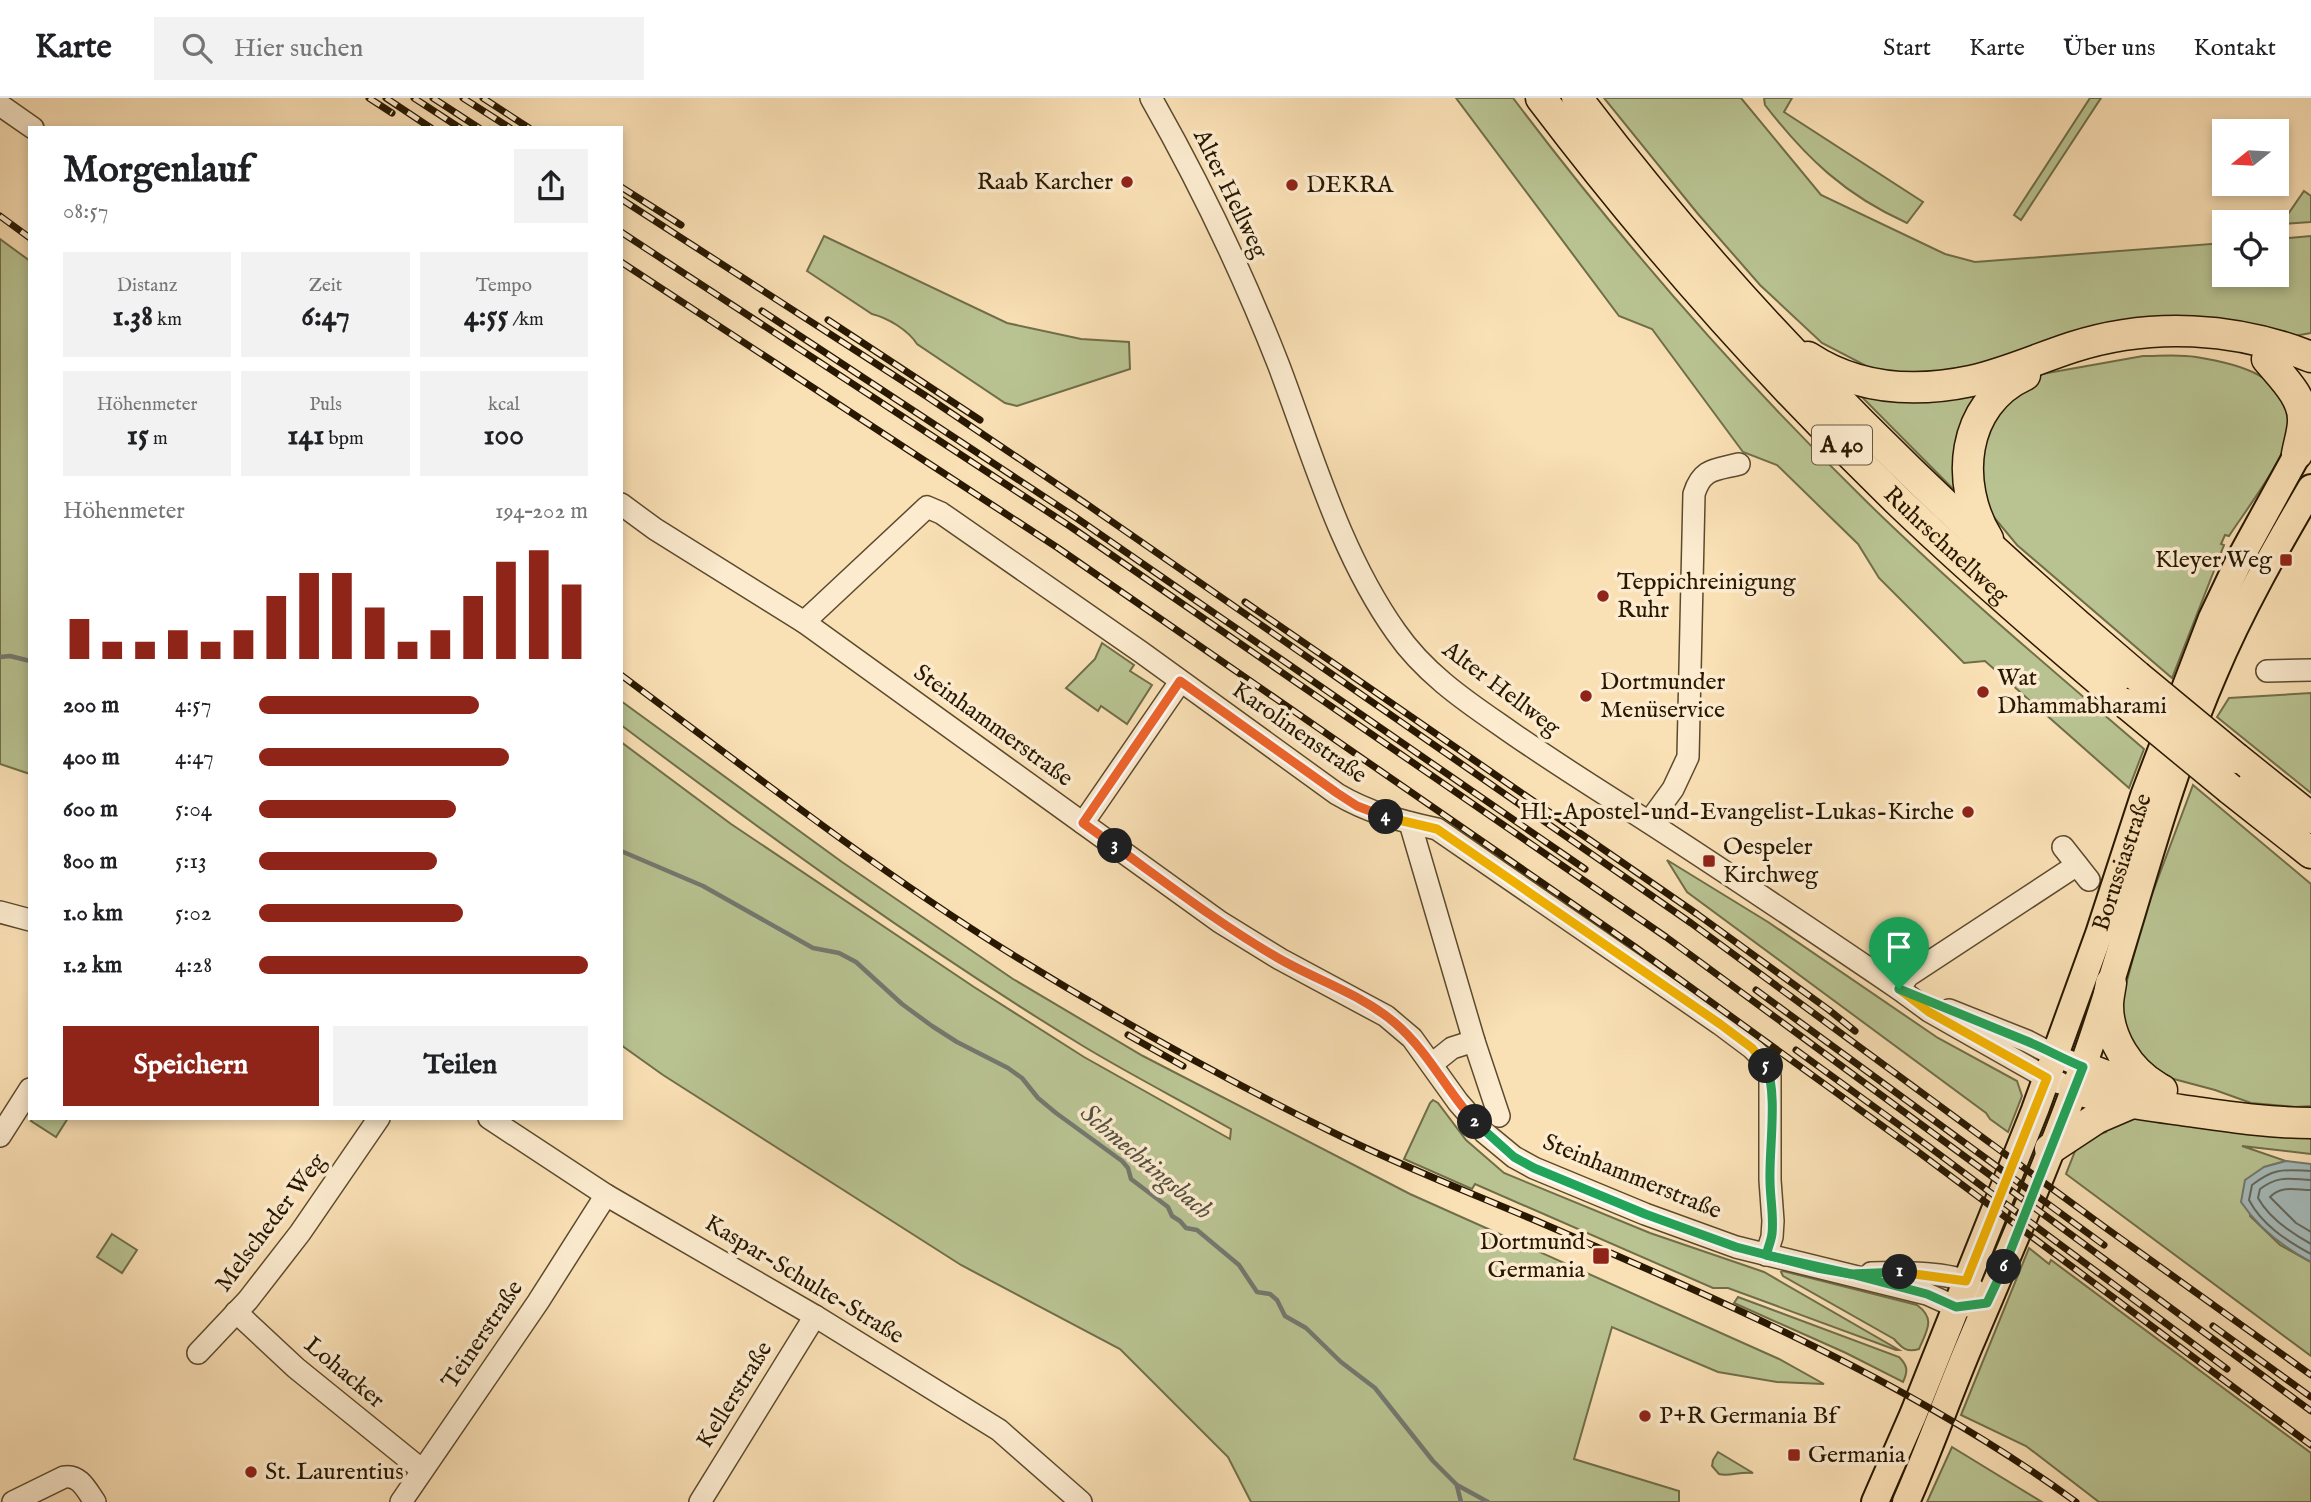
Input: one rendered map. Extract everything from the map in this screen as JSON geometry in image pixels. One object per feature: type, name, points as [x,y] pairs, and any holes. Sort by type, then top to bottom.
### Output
[{"type":"highway","name":"Ruhrschnellweg","points":[[1541,98],[1656,242],[1776,377],[1901,503],[2034,625],[2311,853]]},
{"type":"highway","name":"Ruhrschnellweg","points":[[1577,98],[1683,229],[1764,321],[1874,437],[2013,569],[2137,676],[2311,818]]},
{"type":"highway","points":[[1764,321],[1791,345],[1824,367],[1860,381],[1907,389],[1971,381],[2073,347],[2126,334],[2157,331],[2199,331],[2230,335],[2287,349],[2311,358]]},
{"type":"highway","points":[[2013,569],[1990,544],[1979,525],[1969,483],[1971,438],[1987,405],[2000,389],[2050,364],[2128,346],[2186,344],[2238,351],[2287,349]]},
{"type":"highway","points":[[2287,349],[2284,364],[2311,379]]},
{"type":"highway","points":[[2287,349],[2290,387],[2302,409],[2304,441]]},
{"type":"highway","points":[[2111,983],[2108,1004],[2119,1046],[2130,1064],[2145,1080],[2163,1090]]},
{"type":"highway","points":[[2064,1072],[2285,1114],[2311,1114]]},
{"type":"highway","points":[[2064,1072],[2102,1098],[2259,1120],[2311,1123]]},
{"type":"highway","points":[[2050,1149],[2097,1118],[2133,1102]]},
{"type":"main road","name":"Borussiastraße","points":[[1906,1502],[2050,1149],[2064,1072],[2099,934],[2144,796],[2192,667],[2235,568],[2304,441]]},
{"type":"main road","name":"Borussiastraße","points":[[1875,1502],[1966,1281],[2064,1072],[2111,983],[2165,802],[2214,673],[2257,585],[2311,488]]},
{"type":"street","name":"Alter Hellweg","points":[[1151,98],[1223,235],[1266,335],[1344,536],[1366,584],[1397,634],[1433,674],[1468,703],[1528,745],[1649,822],[1899,989],[1929,1012],[2064,1072]]},
{"type":"street","points":[[0,105],[30,126]]},
{"type":"street","points":[[1649,822],[1673,789],[1688,757],[1694,494],[1698,479],[1707,472],[1739,464]]},
{"type":"street","name":"Steinhammerstraße","points":[[623,506],[654,529],[804,622],[1220,922],[1280,959],[1386,1016],[1412,1038],[1472,1119],[1514,1157],[1534,1168],[1704,1236],[1766,1255],[1927,1294],[1956,1307]]},
{"type":"street","name":"Karolinenstraße","points":[[804,622],[927,507],[941,513],[1357,806],[1384,816],[1437,829],[1752,1048],[1770,1076],[1770,1180],[1773,1221],[1772,1237],[1766,1255]]},
{"type":"street","points":[[2267,671],[2311,670]]},
{"type":"street","points":[[1083,823],[1180,681]]},
{"type":"street","points":[[1410,823],[1474,1041],[1499,1116]]},
{"type":"street","points":[[1899,989],[1908,976],[2083,873],[2063,846]]},
{"type":"street","points":[[0,912],[28,919]]},
{"type":"street","points":[[1432,1064],[1451,1048],[1474,1041]]},
{"type":"street","points":[[0,1136],[28,1092]]},
{"type":"street","name":"Melscheder Weg","points":[[198,1353],[236,1312],[300,1233],[378,1120]]},
{"type":"street","name":"Kaspar-Schulte-Straße","points":[[492,1120],[606,1195],[815,1316],[999,1430],[1081,1502]]},
{"type":"street","name":"Teinerstraße","points":[[401,1502],[538,1302],[606,1195]]},
{"type":"street","name":"Steinhammerstraße","points":[[1851,1274],[1901,1272],[1966,1281]]},
{"type":"street","points":[[1966,1281],[1987,1303]]},
{"type":"street","points":[[1956,1307],[1987,1303]]},
{"type":"street","name":"Lohacker","points":[[236,1312],[296,1368],[422,1470]]},
{"type":"street","name":"Kellerstraße","points":[[700,1502],[815,1316]]},
{"type":"street","points":[[13,1502],[71,1476],[78,1479],[95,1502]]},
{"type":"green space","points":[[1456,98],[1513,98],[1639,256],[1728,358],[1820,456],[1935,566],[2144,749],[2129,788],[1985,661],[1964,663],[1879,578],[1858,544],[1777,465],[1743,452],[1652,329],[1619,316]]},
{"type":"green space","points":[[1604,98],[1741,98],[1821,195],[1945,254],[1975,262],[2212,244],[2212,287],[2289,287],[2289,238],[2311,236],[2311,333],[2283,338],[2238,330],[1926,378],[1874,370],[1822,343],[1760,285],[1698,214]]},
{"type":"green space","points":[[1764,98],[1792,98],[1784,112],[1923,202],[1907,223],[1864,200],[1828,173],[1796,142],[1765,105]]},
{"type":"green space","points":[[2090,98],[2101,98],[2021,220],[2014,215]]},
{"type":"green space","points":[[2304,191],[2311,196],[2311,222],[2289,224],[2289,213]]},
{"type":"green space","points":[[824,236],[1007,323],[1081,339],[1129,342],[1130,369],[1017,406],[1005,403],[917,344],[897,325],[872,314],[807,271]]},
{"type":"green space","points":[[0,239],[28,260],[28,773],[0,764]]},
{"type":"green space","points":[[2143,356],[2196,357],[2227,363],[2258,374],[2281,394],[2288,408],[2290,425],[2283,451],[2275,466],[2229,536],[2225,535],[2221,544],[2224,545],[2172,678],[2017,545],[1992,515],[1983,499],[1981,432],[2011,394],[2042,374]]},
{"type":"green space","points":[[2006,376],[1967,503],[1845,380]]},
{"type":"green space","points":[[1102,643],[1134,665],[1130,671],[1152,685],[1127,724],[1101,706],[1098,711],[1066,688],[1095,659]]},
{"type":"green space","points":[[2311,693],[2311,793],[2217,717],[2229,698]]},
{"type":"green space","points":[[623,702],[842,862],[1013,979],[1143,1056],[1410,1194],[1779,1359],[1824,1384],[1777,1382],[1718,1372],[1612,1327],[1574,1459],[1679,1491],[1679,1502],[1251,1502],[1228,1457],[1120,1349],[961,1265],[663,1075],[623,1046],[623,743],[731,824],[974,987],[1084,1057],[1230,1139],[1231,1129],[1119,1067],[1023,1009],[848,891],[623,726]]},
{"type":"green space","points":[[2193,785],[2311,884],[2311,1106],[2251,1103],[2170,1078],[2144,1066],[2125,1029],[2122,1012],[2124,992],[2145,913]]},
{"type":"green space","points":[[1667,860],[1768,922],[1938,1038],[2017,1081],[2022,1096],[2008,1132],[1687,892]]},
{"type":"green space","points":[[1433,1100],[1466,1140],[1504,1173],[1650,1233],[1764,1272],[1899,1350],[1728,1288],[1713,1288],[1475,1184],[1472,1189],[1404,1159]]},
{"type":"green space","points":[[2143,1113],[2311,1129],[2311,1154],[2242,1146],[2286,1161],[2264,1167],[2250,1216],[2280,1245],[2311,1262],[2311,1356],[2066,1174],[2079,1141],[2106,1132],[2104,1120]]},
{"type":"green space","points":[[32,1120],[67,1120],[56,1137]]},
{"type":"green space","points":[[112,1234],[137,1250],[122,1273],[97,1257]]},
{"type":"green space","points":[[2029,1248],[2049,1264],[2051,1260],[2311,1453],[2311,1502],[2099,1502],[2026,1446],[1961,1415]]},
{"type":"green space","points":[[1783,1271],[1917,1305],[1928,1320],[1919,1349],[1905,1349],[1894,1339],[1783,1276]]},
{"type":"green space","points":[[1738,1297],[1899,1357],[1906,1369],[1903,1382],[1846,1353],[1734,1303]]},
{"type":"green space","points":[[1952,1447],[2042,1502],[1927,1502]]},
{"type":"green space","points":[[1718,1452],[1753,1473],[1719,1474],[1712,1466]]},
{"type":"water","points":[[2286,1161],[2311,1164],[2311,1262],[2272,1237],[2241,1202],[2245,1180],[2264,1167]]},
{"type":"waterway","name":"Schmechtingsbach","points":[[0,657],[10,656],[28,660]]},
{"type":"waterway","name":"Schmechtingsbach","points":[[623,852],[703,886],[813,948],[839,953],[856,962],[902,1004],[932,1026],[1022,1078],[1038,1098],[1056,1113],[1122,1161],[1128,1168],[1131,1179],[1168,1207],[1172,1216],[1186,1228],[1197,1230],[1239,1265],[1257,1292],[1270,1294],[1277,1300],[1285,1316],[1306,1328],[1341,1362],[1375,1388],[1433,1461],[1457,1485],[1488,1502]]},
{"type":"waterway","points":[[1457,1486],[1461,1502]]},
{"type":"railway","points":[[369,98],[392,113]]},
{"type":"railway","points":[[386,98],[428,126]]},
{"type":"railway","points":[[414,98],[457,126]]},
{"type":"railway","points":[[433,98],[476,126]]},
{"type":"railway","points":[[463,98],[507,126]]},
{"type":"railway","points":[[483,98],[526,126]]},
{"type":"railway","points":[[623,188],[681,225]]},
{"type":"railway","points":[[623,200],[926,396],[1085,503],[1691,923],[2103,1226],[2311,1375]]},
{"type":"railway","points":[[0,216],[28,237]]},
{"type":"railway","points":[[623,233],[1071,527],[1666,937],[2311,1411]]},
{"type":"railway","points":[[623,263],[1058,548],[1635,947],[1917,1151],[2311,1445]]},
{"type":"railway","points":[[762,311],[1075,517],[1585,869]]},
{"type":"railway","points":[[828,320],[980,420]]},
{"type":"railway","points":[[1245,602],[1697,914],[1855,1031]]},
{"type":"railway","points":[[623,677],[810,817],[907,885],[1005,950],[1125,1022],[1247,1089],[1356,1144],[1683,1285],[1819,1349],[1951,1420],[2076,1502]]},
{"type":"railway","points":[[1756,990],[2104,1245]]},
{"type":"railway","points":[[1128,1035],[1183,1066]]},
{"type":"railway","points":[[1796,1050],[2227,1369]]},
{"type":"railway","points":[[2213,1326],[2311,1397]]},
{"type":"place","name":"Raab Karcher","points":[[1127,182]]},
{"type":"place","name":"DEKRA","points":[[1292,185]]},
{"type":"place","name":"Kleyer Weg","points":[[2286,560]]},
{"type":"place","name":"Teppichreinigung Ruhr","points":[[1603,596]]},
{"type":"place","name":"Wat Dhammabharami","points":[[1983,692]]},
{"type":"place","name":"Dortmunder Menüservice","points":[[1586,696]]},
{"type":"place","name":"Hl.-Apostel-und-Evangelist-Lukas-Kirche","points":[[1968,812]]},
{"type":"place","name":"Oespeler Kirchweg","points":[[1709,861]]},
{"type":"place","name":"Dortmund Germania","points":[[1601,1256]]},
{"type":"place","name":"P+R Germania Bf","points":[[1645,1416]]},
{"type":"place","name":"Germania","points":[[1794,1455]]},
{"type":"place","name":"St. Laurentius","points":[[251,1472]]},
{"type":"route","points":[[1899,989],[1929,1012],[2047,1078],[1966,1281],[1901,1272],[1851,1274],[1766,1255],[1645,1214],[1534,1168],[1514,1157],[1485,1133],[1412,1038],[1386,1016],[1280,959],[1220,922],[1083,823],[1180,681],[1357,806],[1384,816],[1437,829],[1752,1048],[1770,1076],[1770,1180],[1773,1221],[1772,1237],[1766,1255],[1927,1294],[1956,1307],[1987,1303],[2083,1067],[1899,989]]}]
